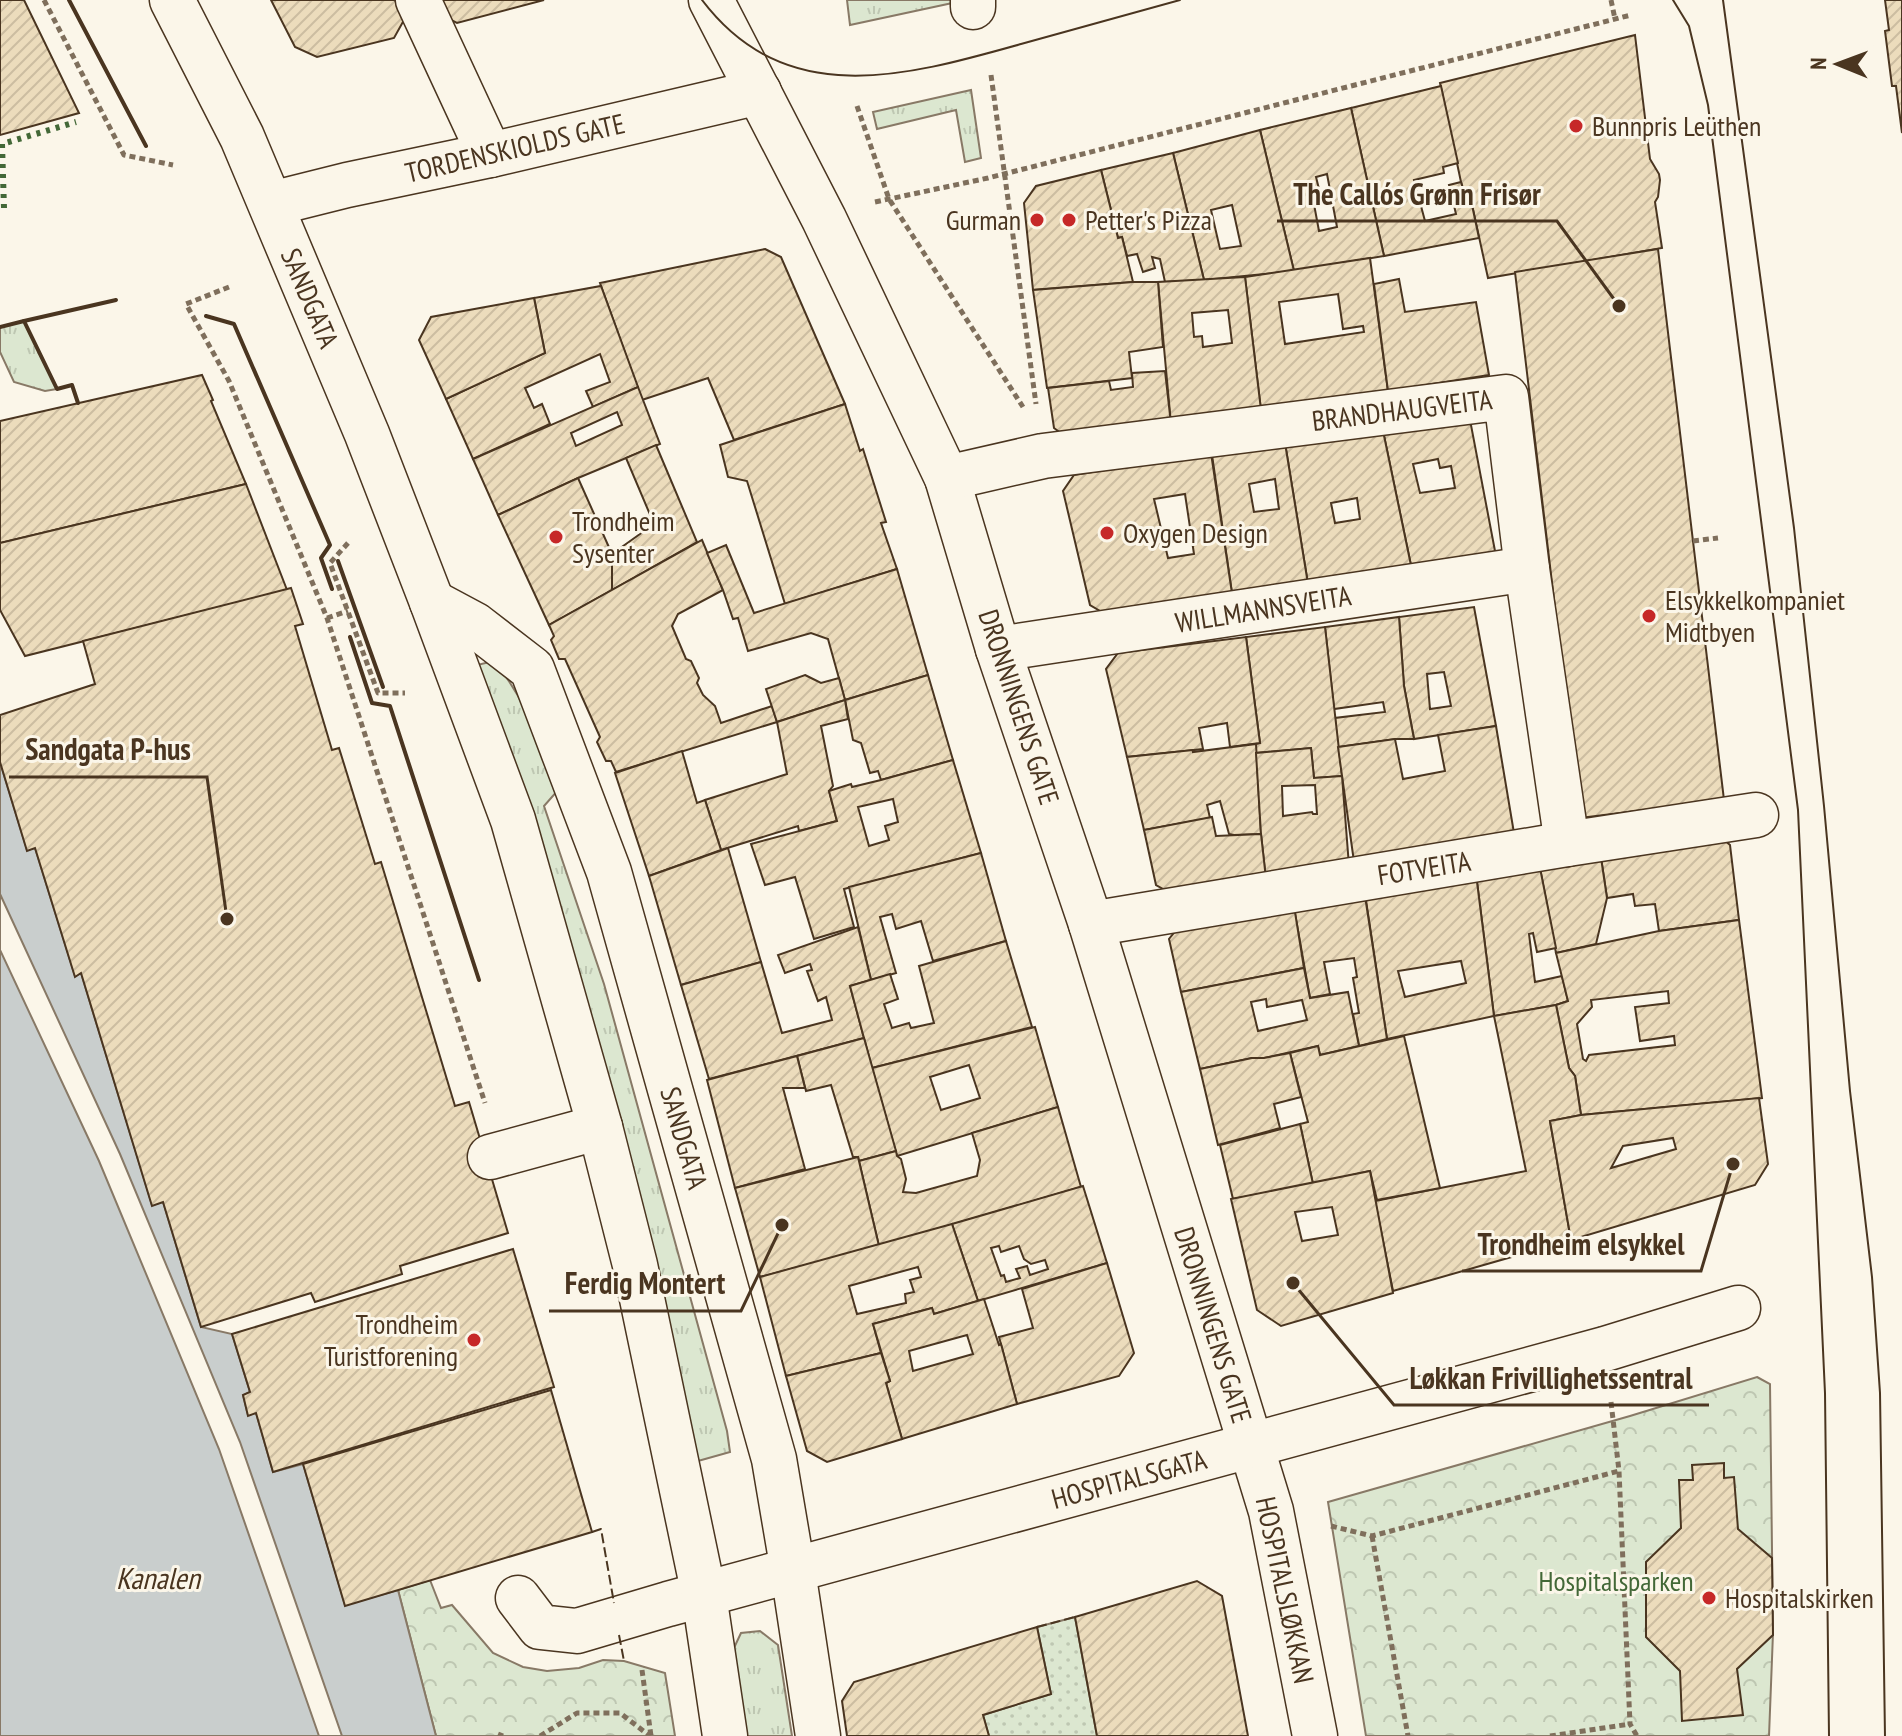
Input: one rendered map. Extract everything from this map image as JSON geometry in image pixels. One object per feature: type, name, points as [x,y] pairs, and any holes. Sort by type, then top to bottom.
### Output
[{"type":"street","name":"SANDGATA","points":[[172,0],[242,137],[367,434],[513,820],[600,1127],[635,1265],[704,1595],[725,1736]]},
{"type":"street","points":[[418,0],[490,155]]},
{"type":"street","name":"DRONNINGENS GATE","points":[[711,0],[824,219],[947,478],[998,649],[1091,924],[1250,1446]]},
{"type":"street","name":"TORDENSKIOLDS GATE","points":[[271,204],[759,92]]},
{"type":"street","name":"BRANDHAUGVEITA","points":[[947,478],[1042,450],[1506,397],[1527,569],[1567,844]]},
{"type":"street","name":"WILLMANNSVEITA","points":[[998,649],[1527,569]]},
{"type":"street","name":"SANDGATA","points":[[432,602],[475,625],[532,669],[609,872],[774,1459],[818,1736]]},
{"type":"street","name":"FOTVEITA","points":[[1091,924],[1756,815]]},
{"type":"street","points":[[502,1154],[600,1127]]},
{"type":"street","name":"HOSPITALSGATA","points":[[518,1598],[540,1627],[577,1631],[1605,1349],[1738,1308]]},
{"type":"street","name":"HOSPITALSLØKKAN","points":[[1250,1446],[1271,1511],[1315,1736]]},
{"type":"path","points":[[44,0],[124,155],[173,165]]},
{"type":"path","points":[[1611,0],[1615,19]]},
{"type":"path","points":[[862,205],[1005,174],[1631,15]]},
{"type":"path","points":[[991,75],[1042,450]]},
{"type":"path","points":[[857,106],[889,199],[1023,408],[1042,450]]},
{"type":"path","points":[[229,287],[186,304],[229,381],[327,618],[502,1154]]},
{"type":"path","points":[[1693,541],[1718,538]]},
{"type":"path","points":[[348,543],[330,563],[378,693],[405,693]]},
{"type":"path","points":[[327,618],[348,611]]},
{"type":"path","points":[[1605,1349],[1619,1471],[1630,1724],[1637,1736]]},
{"type":"path","points":[[1271,1511],[1372,1536],[1619,1471]]},
{"type":"path","points":[[1372,1536],[1408,1736]]},
{"type":"path","points":[[635,1613],[650,1736]]},
{"type":"path","points":[[540,1736],[577,1713],[620,1713],[650,1736]]},
{"type":"path","points":[[1550,1736],[1630,1724]]},
{"type":"green space","points":[[847,0],[956,0],[957,2],[850,25]]},
{"type":"green space","points":[[971,90],[981,158],[965,162],[956,110],[877,129],[873,112]]},
{"type":"green space","points":[[24,321],[57,389],[45,391],[14,382],[0,352],[0,327]]},
{"type":"green space","points":[[494,661],[524,706],[559,789],[544,806],[604,984],[727,1431],[730,1452],[698,1461],[477,665]]},
{"type":"green space","name":"Hospitalsparken","points":[[1757,1377],[1770,1384],[1773,1633],[1769,1736],[1366,1736],[1328,1502]]},
{"type":"green space","points":[[430,1580],[441,1608],[452,1605],[493,1653],[523,1667],[547,1671],[579,1668],[603,1660],[624,1661],[665,1673],[675,1736],[436,1736],[398,1590]]},
{"type":"green space","points":[[1075,1617],[1097,1736],[989,1736],[983,1715],[1051,1694],[1037,1627]]},
{"type":"green space","points":[[760,1631],[778,1645],[792,1736],[746,1736],[733,1650],[741,1633]]},
{"type":"water","name":"Kanalen","points":[[0,762],[27,850],[35,848],[75,976],[81,973],[152,1205],[163,1202],[201,1327],[232,1334],[250,1392],[243,1395],[248,1415],[256,1413],[273,1472],[303,1464],[345,1605],[398,1590],[436,1736],[0,1736]]},
{"type":"pier","points":[[0,894],[120,1154],[240,1442],[342,1736],[319,1736],[219,1449],[99,1161],[0,950]]},
{"type":"building","points":[[0,0],[24,0],[79,113],[0,135]]},
{"type":"building","points":[[271,0],[395,0],[404,20],[394,38],[317,57],[295,47]]},
{"type":"building","points":[[432,0],[544,0],[457,23],[439,14]]},
{"type":"building","points":[[1885,0],[1902,0],[1902,133],[1896,86],[1892,86],[1885,31],[1889,30]]},
{"type":"building","points":[[1635,35],[1650,159],[1660,180],[1655,202],[1662,248],[1488,278],[1469,191],[1464,192],[1461,182],[1440,83]]},
{"type":"building","points":[[1441,86],[1458,163],[1443,167],[1444,173],[1414,180],[1425,221],[1456,214],[1449,185],[1461,182],[1464,192],[1469,191],[1479,238],[1384,256],[1351,108]]},
{"type":"building","points":[[1351,108],[1384,256],[1294,271],[1260,130]],"holes":[[[1327,174],[1337,227],[1319,231],[1313,199],[1321,197],[1316,177]]]},
{"type":"building","points":[[1260,130],[1294,271],[1204,280],[1173,153]],"holes":[[[1232,205],[1241,246],[1220,249],[1211,210]]]},
{"type":"building","points":[[1173,153],[1204,280],[1165,282],[1160,259],[1152,257],[1155,268],[1143,272],[1137,254],[1127,256],[1122,237],[1118,238],[1101,170]]},
{"type":"building","name":"Petter's Pizza","points":[[1101,170],[1133,282],[1033,290],[1024,203],[1036,186]]},
{"type":"building","points":[[765,249],[781,257],[845,404],[734,440],[708,378],[642,400],[600,283]]},
{"type":"building","points":[[1658,249],[1724,800],[1580,818],[1515,272]]},
{"type":"building","points":[[1370,258],[1388,391],[1261,410],[1245,277]],"holes":[[[1338,294],[1343,329],[1363,326],[1364,332],[1285,344],[1279,302]]]},
{"type":"building","points":[[1245,277],[1261,410],[1171,424],[1158,282]],"holes":[[[1228,310],[1232,343],[1203,347],[1202,336],[1194,337],[1192,313]]]},
{"type":"building","points":[[1399,279],[1405,312],[1476,302],[1489,375],[1388,391],[1374,284]]},
{"type":"building","points":[[1158,282],[1163,347],[1129,352],[1132,378],[1047,388],[1033,290]]},
{"type":"building","points":[[601,286],[638,387],[593,407],[586,391],[610,382],[600,354],[525,388],[534,408],[542,404],[550,424],[473,459],[446,399],[545,353],[534,298]]},
{"type":"building","points":[[534,298],[545,353],[446,399],[419,340],[431,317]]},
{"type":"building","points":[[1165,371],[1171,424],[1070,440],[1054,428],[1048,388],[1109,381],[1111,390],[1133,387],[1132,373]]},
{"type":"building","points":[[202,375],[246,484],[0,543],[0,421]]},
{"type":"building","points":[[638,387],[660,444],[498,515],[473,459]],"holes":[[[617,412],[622,425],[576,446],[571,433]]]},
{"type":"building","points":[[845,404],[860,451],[863,449],[886,522],[881,523],[897,569],[785,604],[747,481],[728,477],[720,445]]},
{"type":"building","points":[[1455,414],[1471,425],[1495,551],[1482,565],[1413,575],[1382,426]],"holes":[[[1438,459],[1440,468],[1451,466],[1455,488],[1420,493],[1413,464]]]},
{"type":"building","points":[[1382,426],[1413,575],[1309,590],[1285,443]],"holes":[[[1357,498],[1360,519],[1335,523],[1331,503]]]},
{"type":"building","points":[[1285,443],[1309,590],[1233,600],[1212,455]],"holes":[[[1275,479],[1279,509],[1254,512],[1249,484]]]},
{"type":"building","points":[[656,445],[697,542],[612,590],[612,554],[654,524],[626,458]]},
{"type":"building","points":[[1211,453],[1233,600],[1107,615],[1090,605],[1063,491],[1074,475]],"holes":[[[1185,494],[1194,554],[1168,558],[1154,499]]]},
{"type":"building","points":[[578,478],[612,554],[612,590],[549,625],[498,515]]},
{"type":"building","points":[[246,484],[287,590],[25,656],[0,610],[0,543]]},
{"type":"building","points":[[702,540],[723,590],[678,614],[672,626],[686,659],[691,661],[699,678],[697,683],[703,695],[715,706],[721,723],[772,706],[777,722],[616,772],[611,761],[606,761],[597,742],[600,737],[565,659],[559,659],[549,625]]},
{"type":"building","points":[[726,545],[754,613],[897,569],[928,675],[845,700],[828,639],[811,633],[748,651],[738,618],[733,619],[707,553]]},
{"type":"building","points":[[291,588],[303,624],[295,626],[332,750],[339,748],[375,864],[381,862],[455,1106],[469,1102],[508,1233],[400,1266],[402,1274],[315,1302],[311,1293],[201,1327],[163,1202],[152,1206],[81,973],[75,977],[35,848],[27,851],[0,762],[0,715],[95,684],[83,641]]},
{"type":"building","points":[[1474,607],[1496,726],[1414,739],[1404,686],[1399,617]],"holes":[[[1444,672],[1451,706],[1430,709],[1427,674]]]},
{"type":"building","points":[[1399,617],[1404,686],[1414,739],[1338,747],[1335,718],[1385,712],[1383,702],[1334,709],[1325,627]]},
{"type":"building","points":[[1325,627],[1342,776],[1314,778],[1311,748],[1256,753],[1256,744],[1260,743],[1246,637]]},
{"type":"building","points":[[1246,637],[1260,743],[1230,747],[1227,723],[1199,728],[1203,749],[1127,757],[1106,669],[1118,653]]},
{"type":"building","points":[[805,675],[821,683],[839,678],[845,700],[777,722],[766,689]]},
{"type":"building","points":[[928,675],[953,760],[881,780],[878,771],[870,773],[861,743],[853,740],[845,700]]},
{"type":"building","points":[[845,700],[848,719],[821,726],[833,786],[829,791],[837,821],[799,831],[798,826],[721,850],[705,800],[787,774],[777,722]]},
{"type":"building","points":[[1496,726],[1515,839],[1355,869],[1338,747],[1395,739],[1403,779],[1445,771],[1438,735]]},
{"type":"building","points":[[1256,744],[1261,834],[1229,834],[1220,801],[1207,805],[1210,818],[1144,830],[1127,757]]},
{"type":"building","points":[[1311,748],[1314,778],[1342,776],[1349,866],[1266,880],[1256,753]],"holes":[[[1315,785],[1317,814],[1283,816],[1282,786]]]},
{"type":"building","points":[[682,751],[697,803],[705,800],[721,850],[649,876],[615,773]]},
{"type":"building","points":[[953,760],[981,853],[844,889],[854,927],[814,939],[795,877],[765,885],[751,844],[837,821],[829,791]],"holes":[[[893,799],[898,822],[885,826],[889,840],[869,846],[858,807]]]},
{"type":"building","points":[[1212,817],[1216,836],[1261,834],[1266,879],[1174,895],[1156,885],[1144,830]]},
{"type":"building","points":[[1716,833],[1730,845],[1739,920],[1659,931],[1655,904],[1635,906],[1633,894],[1607,898],[1600,851]]},
{"type":"building","points":[[728,848],[761,962],[681,985],[649,876]]},
{"type":"building","points":[[1600,851],[1607,898],[1596,944],[1556,953],[1539,863]]},
{"type":"building","points":[[981,853],[1006,941],[933,961],[921,921],[896,929],[892,914],[880,917],[896,973],[871,980],[849,887]]},
{"type":"building","points":[[1539,863],[1556,948],[1537,952],[1533,933],[1529,934],[1535,982],[1562,976],[1568,1001],[1494,1016],[1476,874]]},
{"type":"building","points":[[1476,874],[1494,1016],[1387,1039],[1365,894]],"holes":[[[1461,961],[1466,983],[1405,997],[1398,971]]]},
{"type":"building","points":[[1365,896],[1387,1039],[1359,1046],[1353,1014],[1359,1013],[1353,978],[1357,977],[1354,958],[1324,962],[1330,994],[1310,998],[1294,908]]},
{"type":"building","points":[[1294,906],[1304,968],[1181,992],[1169,939],[1181,924]]},
{"type":"building","points":[[1739,920],[1762,1098],[1581,1115],[1575,1076],[1569,1068],[1556,1005],[1568,1001],[1556,953],[1659,931]],"holes":[[[1668,991],[1669,1003],[1635,1007],[1640,1041],[1674,1036],[1675,1045],[1589,1055],[1586,1061],[1583,1059],[1577,1024],[1592,1007],[1591,1000]]]},
{"type":"building","points":[[858,927],[871,980],[850,986],[864,1038],[709,1079],[681,985],[761,962],[782,1033],[832,1020],[826,997],[818,1001],[807,971],[812,970],[810,964],[785,973],[778,955]]},
{"type":"building","points":[[1006,941],[1032,1027],[872,1068],[850,986],[890,974],[898,999],[884,1004],[892,1028],[909,1023],[911,1028],[934,1023],[919,966]]},
{"type":"building","points":[[1304,968],[1310,998],[1348,992],[1359,1046],[1320,1055],[1318,1046],[1200,1069],[1181,992]],"holes":[[[1266,999],[1267,1007],[1302,1000],[1307,1020],[1258,1031],[1251,1002]]]},
{"type":"building","points":[[1556,1005],[1569,1068],[1575,1076],[1581,1115],[1550,1121],[1571,1240],[1393,1291],[1375,1201],[1526,1171],[1494,1016]]},
{"type":"building","points":[[1035,1027],[1058,1107],[897,1156],[872,1068]],"holes":[[[969,1065],[980,1098],[941,1110],[930,1077]]]},
{"type":"building","points":[[1404,1036],[1440,1188],[1377,1200],[1370,1171],[1313,1184],[1300,1124],[1308,1122],[1290,1053],[1318,1046],[1320,1055]]},
{"type":"building","points":[[864,1038],[896,1151],[859,1161],[858,1157],[853,1157],[831,1085],[806,1091],[797,1056]]},
{"type":"building","points":[[1290,1053],[1301,1097],[1274,1104],[1280,1128],[1218,1145],[1200,1069]]},
{"type":"building","points":[[797,1056],[805,1088],[783,1088],[805,1169],[735,1188],[707,1080]]},
{"type":"building","points":[[1759,1098],[1768,1164],[1755,1185],[1571,1240],[1550,1121],[1581,1115]],"holes":[[[1673,1138],[1676,1149],[1611,1168],[1623,1146]]]},
{"type":"building","points":[[1058,1107],[1081,1187],[879,1246],[859,1161],[896,1151],[906,1179],[903,1192],[916,1193],[977,1176],[980,1160],[972,1133]]},
{"type":"building","points":[[1300,1124],[1313,1184],[1233,1199],[1220,1145]]},
{"type":"building","points":[[858,1157],[879,1246],[760,1277],[735,1188]]},
{"type":"building","points":[[1370,1171],[1393,1293],[1281,1326],[1257,1310],[1231,1199]],"holes":[[[1332,1207],[1338,1235],[1302,1241],[1295,1212]]]},
{"type":"building","points":[[1083,1186],[1107,1263],[978,1301],[952,1224]],"holes":[[[999,1246],[1001,1252],[1019,1246],[1024,1259],[1031,1264],[1045,1260],[1048,1269],[1030,1275],[1027,1266],[1016,1269],[1020,1278],[1006,1282],[991,1248]]]},
{"type":"building","points":[[952,1224],[978,1301],[934,1314],[932,1308],[873,1324],[881,1353],[786,1376],[760,1277]],"holes":[[[918,1267],[921,1277],[910,1280],[914,1292],[905,1294],[906,1303],[857,1314],[849,1286]]]},
{"type":"building","points":[[513,1249],[554,1387],[273,1472],[256,1413],[248,1416],[243,1395],[250,1392],[232,1334]]},
{"type":"building","points":[[1107,1263],[1134,1353],[1119,1376],[1017,1404],[999,1337],[1033,1328],[1022,1289]]},
{"type":"building","points":[[984,1299],[1001,1344],[1017,1404],[902,1439],[886,1383],[890,1381],[873,1324],[932,1308],[934,1314]],"holes":[[[967,1335],[973,1354],[913,1371],[909,1351]]]},
{"type":"building","points":[[881,1353],[902,1439],[827,1462],[807,1451],[786,1376]]},
{"type":"building","points":[[551,1390],[592,1532],[345,1606],[303,1464]]},
{"type":"building","name":"Hospitalskirken","points":[[1724,1463],[1724,1478],[1734,1477],[1738,1529],[1772,1558],[1773,1635],[1737,1669],[1743,1715],[1682,1721],[1680,1671],[1646,1637],[1646,1562],[1681,1528],[1679,1480],[1693,1480],[1692,1465]]},
{"type":"building","points":[[1197,1581],[1222,1596],[1248,1736],[1097,1736],[1075,1617]]},
{"type":"building","points":[[1037,1627],[1051,1694],[983,1715],[989,1736],[847,1736],[842,1701],[854,1682]]},
{"type":"tram line","points":[[702,0],[735,35],[771,58],[810,71],[850,76],[935,66],[1180,0]]},
{"type":"tram line","points":[[1673,0],[1689,26],[1708,105],[1798,810],[1825,1393],[1829,1736]]},
{"type":"tram line","points":[[1723,0],[1794,528],[1850,1091],[1872,1277],[1880,1393],[1885,1736]]},
{"type":"hedge","points":[[4,208],[2,144],[76,122]]},
{"type":"fence","points":[[592,1532],[601,1529],[614,1603]]},
{"type":"fence","points":[[1037,1627],[1075,1617]]},
{"type":"fence","points":[[619,1635],[624,1661]]},
{"type":"wall","points":[[69,0],[146,146]]},
{"type":"wall","points":[[24,321],[116,300]]},
{"type":"wall","points":[[206,316],[234,324],[330,545],[321,558],[332,589]]},
{"type":"wall","points":[[0,327],[24,321],[57,389],[72,385],[78,403]]},
{"type":"wall","points":[[338,561],[383,687]]},
{"type":"wall","points":[[350,637],[372,703],[390,706],[479,980]]},
{"type":"place","name":"Bunnpris Leüthen","points":[[1576,126]]},
{"type":"place","name":"Gurman","points":[[1037,220]]},
{"type":"place","name":"Petter's Pizza","points":[[1069,220]]},
{"type":"place","name":"The Callós Grønn Frisør","points":[[1619,306]]},
{"type":"place","name":"Oxygen Design","points":[[1107,533]]},
{"type":"place","name":"Trondheim Sysenter","points":[[556,537]]},
{"type":"place","name":"Elsykkelkompaniet Midtbyen","points":[[1649,616]]},
{"type":"place","name":"Sandgata P-hus","points":[[227,919]]},
{"type":"place","name":"Trondheim elsykkel","points":[[1733,1164]]},
{"type":"place","name":"Ferdig Montert","points":[[782,1225]]},
{"type":"place","name":"Løkkan Frivillighetssentral","points":[[1293,1283]]},
{"type":"place","name":"Trondheim Turistforening","points":[[474,1340]]},
{"type":"place","name":"Hospitalskirken","points":[[1709,1598]]}]
